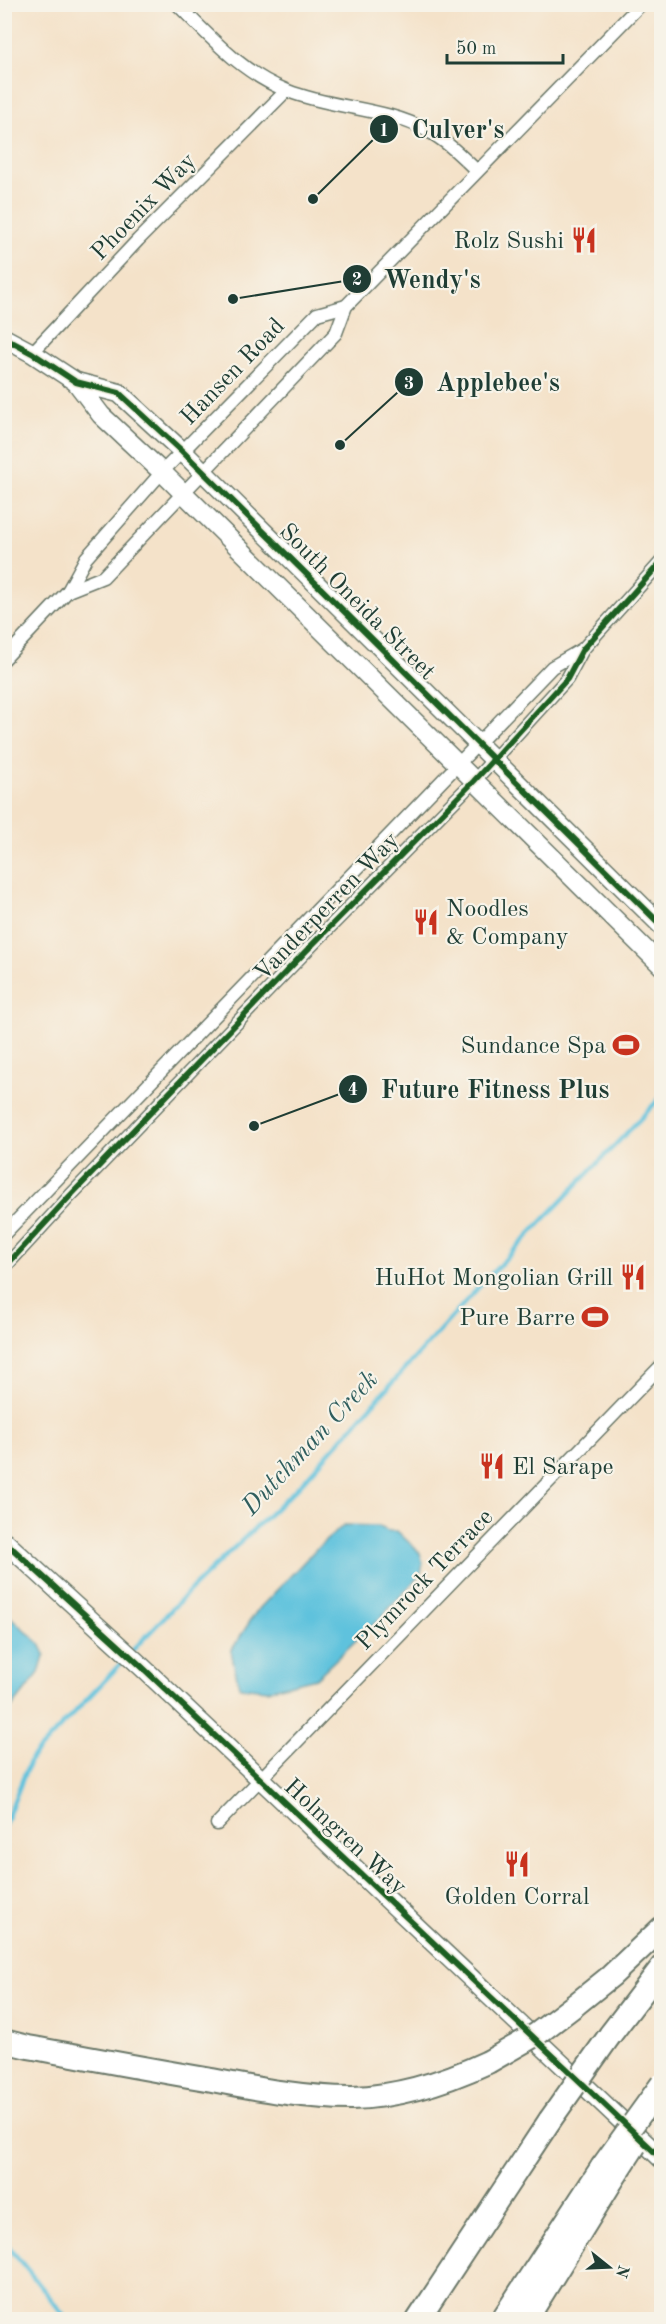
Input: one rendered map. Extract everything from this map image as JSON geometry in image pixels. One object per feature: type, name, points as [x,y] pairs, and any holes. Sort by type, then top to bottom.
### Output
[{"type":"highway","points":[[4,2041],[268,2090],[344,2098],[386,2093],[424,2086],[459,2075],[488,2062],[537,2034],[611,1976],[662,1928]]},
{"type":"highway","points":[[418,2319],[550,2120],[662,1967]]},
{"type":"highway","points":[[526,2319],[658,2089]]},
{"type":"highway","points":[[502,2319],[608,2173]]},
{"type":"street","points":[[177,4],[240,64],[262,78],[286,91],[309,98],[410,122],[429,131],[449,145],[477,171]]},
{"type":"street","name":"Hansen Road","points":[[68,591],[103,577],[336,333],[346,306],[641,4]]},
{"type":"street","name":"Phoenix Way","points":[[32,353],[138,240],[286,91]]},
{"type":"street","name":"Hansen Road","points":[[4,659],[68,591],[86,558],[182,451],[317,314],[346,306]]},
{"type":"street","name":"South Oneida Street","points":[[4,338],[32,353],[76,382],[119,393],[182,451],[662,927]]},
{"type":"street","name":"South Oneida Street","points":[[76,382],[101,415],[162,472],[662,966]]},
{"type":"street","name":"Vanderperren Way","points":[[4,1268],[251,1008],[474,781],[567,679],[583,649],[662,561]]},
{"type":"street","name":"Vanderperren Way","points":[[4,1234],[552,667],[583,649]]},
{"type":"street","name":"Plymrock Terrace","points":[[217,1824],[259,1778],[662,1365]]},
{"type":"street","name":"Holmgren Way","points":[[4,1541],[142,1667],[662,2159]]},
{"type":"water","points":[[344,1525],[378,1526],[388,1531],[397,1531],[420,1553],[423,1563],[421,1574],[381,1617],[316,1678],[267,1690],[239,1687],[231,1651],[256,1612],[316,1549]]},
{"type":"water","points":[[4,1611],[40,1644],[45,1654],[39,1673],[5,1716]]},
{"type":"waterway","name":"Dutchman Creek","points":[[131,1652],[192,1588],[300,1485],[477,1289],[662,1096]]},
{"type":"waterway","name":"Dutchman Creek","points":[[4,1826],[31,1758],[126,1658]]},
{"type":"waterway","name":"Dutchman Creek","points":[[4,2241],[68,2320]]},
{"type":"cycle path","points":[[4,338],[32,353],[76,382],[119,393],[182,451],[662,926]]},
{"type":"cycle path","points":[[4,1268],[70,1196],[306,951],[474,781],[567,679],[583,649],[662,561]]},
{"type":"cycle path","points":[[4,1541],[142,1667],[662,2159]]},
{"type":"place","name":"Culver's","points":[[313,199]]},
{"type":"place","name":"Rolz Sushi","points":[[584,240]]},
{"type":"place","name":"Wendy's","points":[[233,299]]},
{"type":"place","name":"Applebee's","points":[[340,445]]},
{"type":"place","name":"Noodles & Company","points":[[426,922]]},
{"type":"place","name":"Sundance Spa","points":[[626,1045]]},
{"type":"place","name":"Future Fitness Plus","points":[[254,1126]]},
{"type":"place","name":"HuHot Mongolian Grill","points":[[633,1277]]},
{"type":"place","name":"Pure Barre","points":[[595,1317]]},
{"type":"place","name":"El Sarape","points":[[492,1466]]},
{"type":"place","name":"Golden Corral","points":[[517,1864]]}]
